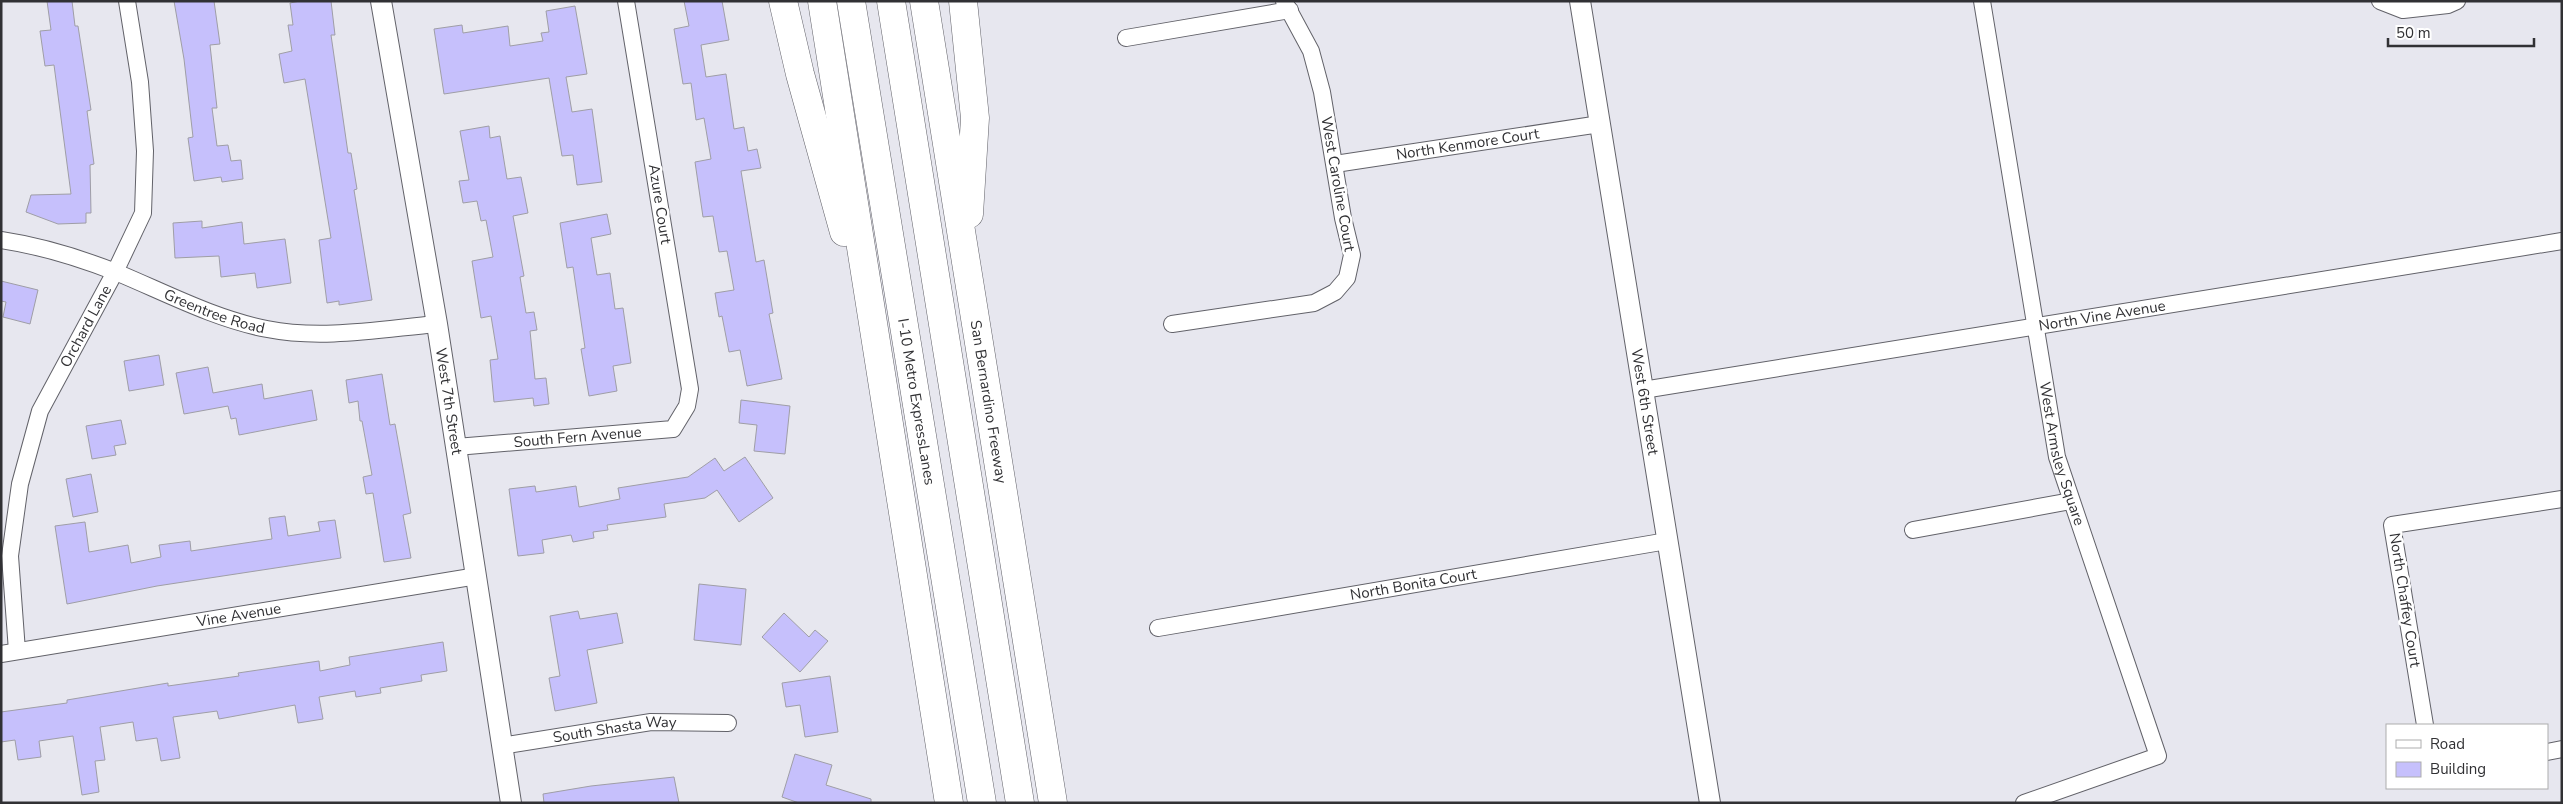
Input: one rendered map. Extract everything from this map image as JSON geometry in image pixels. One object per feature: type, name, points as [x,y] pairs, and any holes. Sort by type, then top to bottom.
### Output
[{"type":"highway","points":[[783,1],[800,74],[880,364]]},
{"type":"highway","points":[[822,1],[949,803]]},
{"type":"highway","name":"I-10 Metro ExpressLanes","points":[[851,1],[982,803]]},
{"type":"highway","points":[[891,1],[1020,803]]},
{"type":"highway","name":"San Bernardino Freeway","points":[[924,1],[1053,803]]},
{"type":"highway","points":[[963,1],[975,118],[966,268]]},
{"type":"street","name":"Orchard Lane","points":[[9,652],[10,556],[20,484],[40,411],[115,272],[142,213],[145,152],[140,82],[128,1]]},
{"type":"street","name":"West 7th Street","points":[[381,1],[437,324],[511,803]]},
{"type":"street","name":"Azure Court","points":[[626,1],[690,389],[687,406]]},
{"type":"street","name":"West 6th Street","points":[[1580,1],[1710,803]]},
{"type":"street","name":"West Armsley Square","points":[[1982,1],[2058,456],[2071,501],[2158,756],[2024,803]]},
{"type":"street","points":[[2380,1],[2403,10],[2448,5],[2457,1]]},
{"type":"street","points":[[1126,38],[1287,6]]},
{"type":"street","name":"West Caroline Court","points":[[1172,324],[1314,303],[1335,292],[1347,278],[1352,255],[1343,218],[1322,92],[1311,51],[1287,6]]},
{"type":"street","name":"North Kenmore Court","points":[[1335,164],[1600,124]]},
{"type":"street","name":"Greentree Road","points":[[1,240],[38,246],[115,272],[213,314],[267,329],[327,334],[437,324]]},
{"type":"street","name":"North Vine Avenue","points":[[1643,390],[2562,241]]},
{"type":"street","name":"South Fern Avenue","points":[[456,448],[672,429],[687,406]]},
{"type":"street","name":"North Chaffey Court","points":[[2425,724],[2392,525],[2562,498]]},
{"type":"street","points":[[1913,530],[2071,501]]},
{"type":"street","name":"North Bonita Court","points":[[1158,628],[1667,541]]},
{"type":"street","name":"Vine Avenue","points":[[9,652],[476,576]]},
{"type":"street","name":"South Shasta Way","points":[[501,746],[650,722],[728,723]]},
{"type":"street","points":[[2548,752],[2562,750]]},
{"type":"building","points":[[47,1],[72,1],[75,26],[78,26],[91,110],[87,111],[94,164],[90,165],[91,213],[86,213],[86,223],[58,224],[26,212],[31,195],[71,194],[54,65],[45,66],[40,31],[51,30]]},
{"type":"building","points":[[174,1],[214,1],[220,44],[210,45],[217,108],[212,108],[217,146],[228,145],[231,161],[241,160],[243,179],[222,182],[221,177],[194,181],[188,138],[193,137],[184,59]]},
{"type":"building","points":[[300,1],[331,1],[335,35],[331,35],[348,153],[351,153],[357,189],[354,190],[372,300],[339,305],[339,301],[327,303],[319,240],[331,238],[305,79],[284,83],[279,54],[292,51],[288,25],[293,25],[290,3]]},
{"type":"building","points":[[684,1],[722,1],[729,40],[701,45],[706,77],[726,74],[734,129],[744,127],[748,151],[757,149],[761,168],[741,171],[756,262],[764,260],[773,313],[769,314],[782,379],[747,386],[740,350],[729,352],[722,316],[719,317],[715,293],[734,290],[727,251],[719,252],[713,216],[703,217],[695,162],[711,159],[704,118],[696,120],[691,83],[683,84],[674,29],[689,26]]},
{"type":"building","points":[[575,6],[587,74],[566,77],[572,112],[592,109],[602,182],[577,185],[573,155],[562,156],[549,78],[444,94],[434,29],[462,25],[463,33],[508,26],[510,46],[543,41],[541,33],[549,32],[546,11]]},
{"type":"building","points":[[489,126],[490,138],[500,136],[507,179],[521,177],[528,213],[513,216],[524,276],[520,277],[526,313],[534,312],[537,330],[530,331],[535,379],[546,378],[549,404],[534,406],[533,398],[494,402],[490,360],[498,359],[491,316],[481,318],[472,261],[493,257],[486,220],[481,221],[477,201],[463,203],[459,181],[469,180],[460,131]]},
{"type":"building","points":[[607,214],[611,234],[591,238],[597,275],[610,273],[615,309],[623,308],[631,363],[613,366],[617,391],[589,396],[581,349],[585,348],[573,267],[567,268],[560,223]]},
{"type":"building","points":[[202,221],[202,228],[242,222],[244,244],[285,239],[291,283],[257,288],[255,273],[221,277],[219,256],[175,258],[173,223]]},
{"type":"building","points":[[1,281],[38,290],[30,324],[3,317],[6,302],[1,301]]},
{"type":"building","points":[[159,355],[164,385],[129,391],[124,361]]},
{"type":"building","points":[[208,367],[213,393],[262,384],[264,399],[312,390],[317,420],[239,435],[236,418],[231,419],[228,406],[184,414],[176,373]]},
{"type":"building","points":[[382,374],[390,425],[395,424],[411,513],[403,515],[411,558],[384,562],[373,493],[366,494],[363,477],[372,475],[362,421],[360,421],[358,401],[349,403],[346,380]]},
{"type":"building","points":[[741,400],[790,406],[785,454],[754,451],[757,425],[739,423]]},
{"type":"building","points":[[121,420],[126,444],[114,446],[116,455],[92,459],[86,426]]},
{"type":"building","points":[[745,457],[773,498],[739,522],[717,490],[705,498],[664,504],[666,517],[607,525],[608,530],[593,532],[594,538],[573,542],[571,535],[542,540],[544,553],[518,556],[509,489],[535,486],[536,492],[576,486],[579,507],[620,499],[618,488],[688,477],[715,458],[724,471]]},
{"type":"building","points":[[91,474],[98,512],[73,517],[66,479]]},
{"type":"building","points":[[285,516],[288,536],[320,531],[318,522],[335,520],[341,558],[157,586],[67,604],[55,526],[85,522],[89,552],[128,545],[131,563],[161,557],[159,545],[190,541],[191,551],[272,539],[269,518]]},
{"type":"building","points":[[699,584],[746,589],[741,645],[694,640]]},
{"type":"building","points":[[578,611],[580,619],[617,613],[623,643],[587,650],[597,703],[555,711],[549,678],[560,676],[550,616]]},
{"type":"building","points":[[784,613],[809,637],[815,630],[828,641],[800,672],[762,637]]},
{"type":"building","points":[[443,642],[447,671],[421,675],[422,681],[380,688],[381,693],[356,697],[355,691],[319,697],[323,719],[298,723],[295,705],[219,719],[217,711],[173,717],[180,758],[161,761],[157,738],[136,741],[133,722],[100,727],[105,760],[95,761],[99,792],[82,795],[73,736],[39,741],[41,757],[18,760],[15,740],[1,742],[1,712],[67,703],[67,700],[168,683],[168,686],[239,676],[238,673],[319,661],[320,671],[350,665],[349,657]]},
{"type":"building","points":[[830,676],[838,732],[805,737],[800,705],[786,707],[782,683]]},
{"type":"building","points":[[795,754],[832,765],[826,785],[871,799],[871,803],[799,803],[782,797]]},
{"type":"building","points":[[674,777],[679,803],[544,803],[543,794],[591,786]]}]
